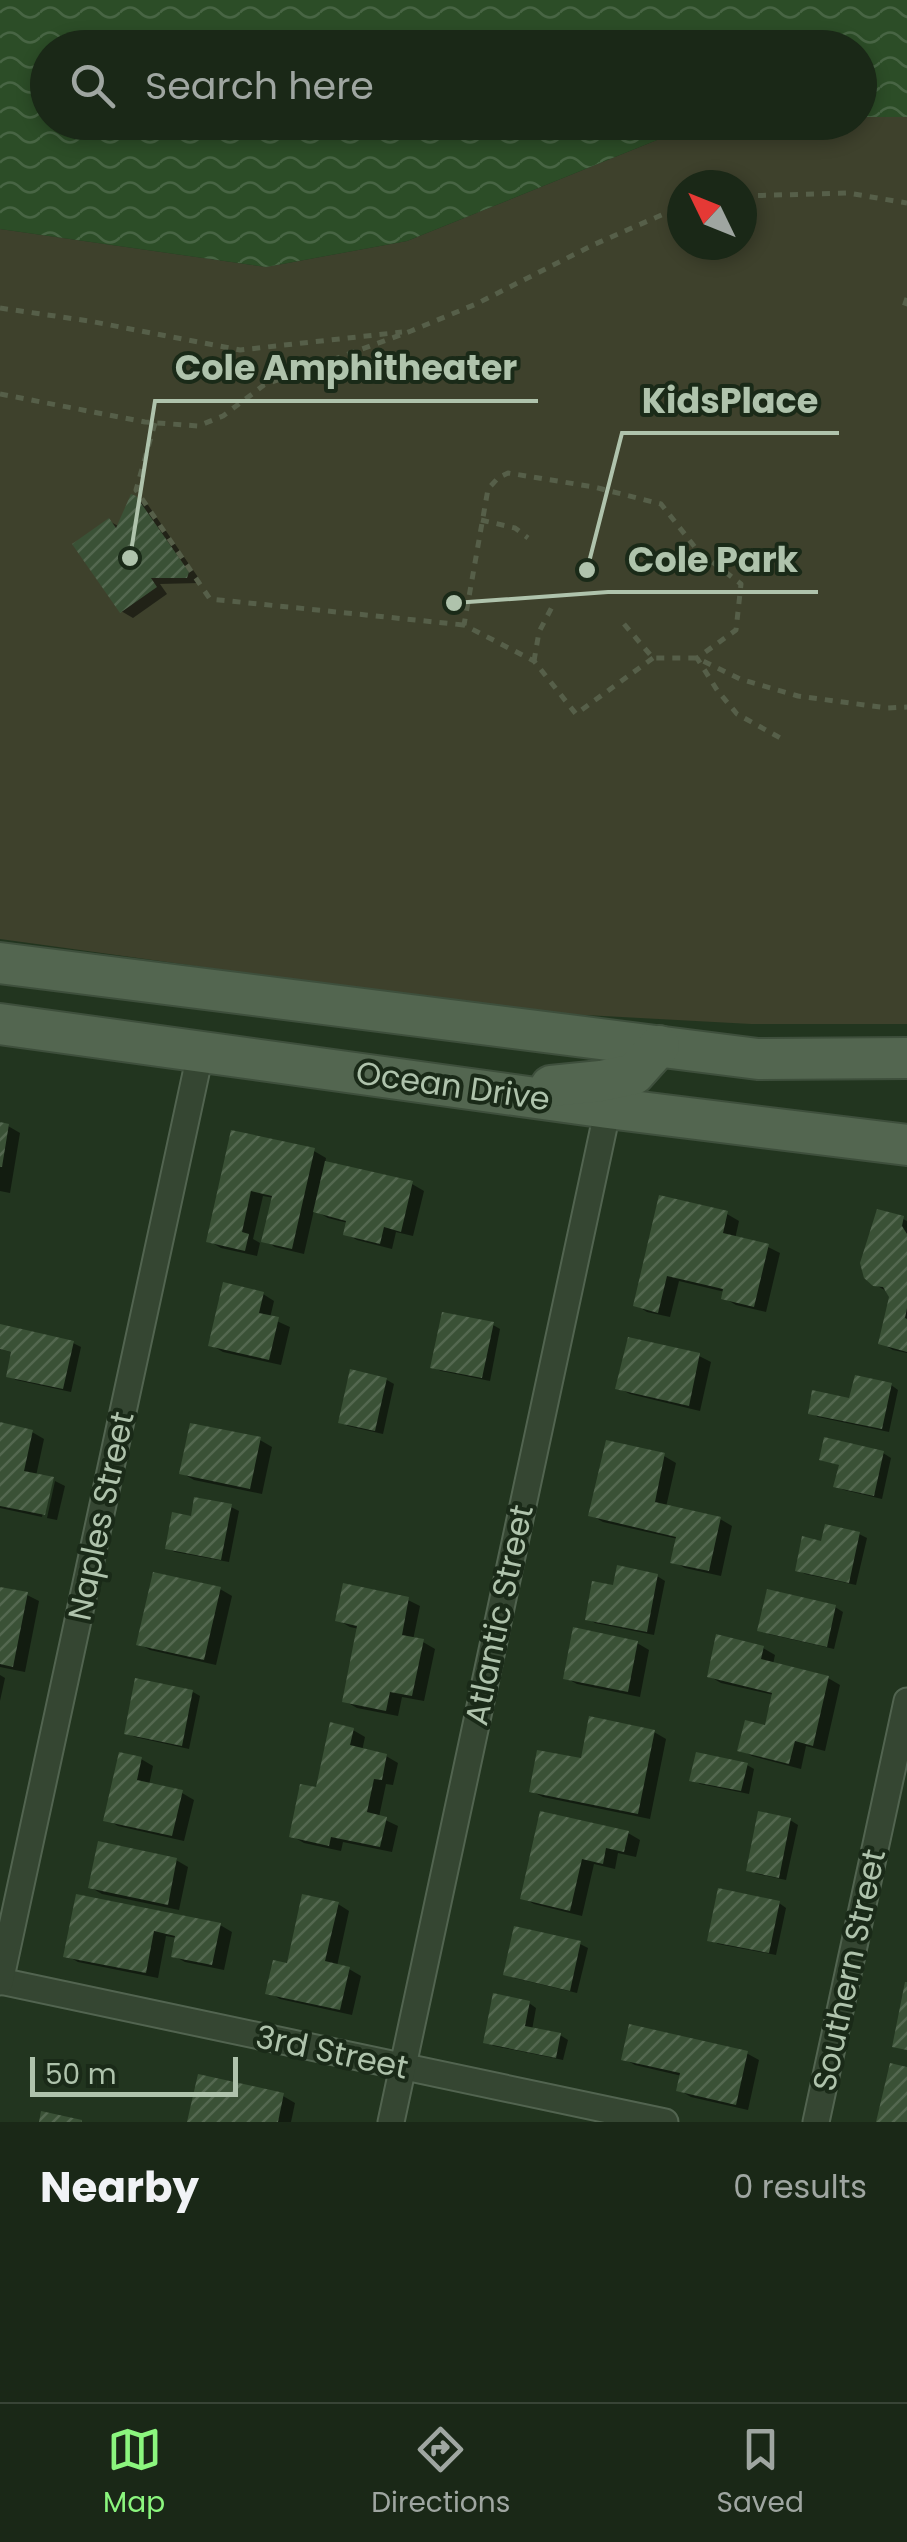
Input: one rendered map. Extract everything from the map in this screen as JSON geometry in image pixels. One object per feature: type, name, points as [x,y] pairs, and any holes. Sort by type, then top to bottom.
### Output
[{"type":"main road","name":"Ocean Drive","points":[[0,963],[758,1059],[907,1058]]},
{"type":"main road","name":"Ocean Drive","points":[[0,1024],[907,1145]]},
{"type":"main road","points":[[492,1092],[634,1074],[659,1046]]},
{"type":"street","name":"Naples Street","points":[[0,1982],[201,1050]]},
{"type":"street","name":"Atlantic Street","points":[[390,2122],[608,1108]]},
{"type":"street","name":"Southern Street","points":[[816,2122],[907,1701]]},
{"type":"street","name":"3rd Street","points":[[0,1982],[664,2122]]},
{"type":"path","points":[[757,196],[848,193],[907,204]]},
{"type":"path","points":[[0,394],[155,423],[198,426],[224,416],[264,386],[476,304],[667,213]]},
{"type":"path","points":[[907,298],[907,312]]},
{"type":"path","points":[[0,308],[240,350],[411,331]]},
{"type":"path","points":[[155,423],[136,490],[210,599],[464,625],[534,661],[576,714],[653,658],[697,658],[740,679],[798,696],[887,708],[907,707]]},
{"type":"path","points":[[464,625],[488,488],[508,473],[594,487],[661,504],[698,551],[741,584],[736,630],[697,658]]},
{"type":"path","points":[[481,520],[515,528],[528,538]]},
{"type":"path","points":[[534,661],[540,632],[553,605]]},
{"type":"path","points":[[624,624],[653,658]]},
{"type":"path","points":[[697,658],[738,714],[784,740]]},
{"type":"shaded area","points":[[877,117],[907,117],[907,1024],[751,1024],[529,1012],[0,939],[0,229],[266,267],[407,241],[657,140],[877,140]]},
{"type":"water","points":[[0,0],[907,0],[907,117],[877,117],[877,30],[30,30],[30,140],[657,140],[407,241],[266,267],[0,229]]},
{"type":"building","points":[[131,494],[189,572],[187,578],[151,578],[157,587],[120,613],[72,544],[109,518],[116,528]]},
{"type":"building","points":[[0,1122],[9,1124],[2,1167],[0,1167]]},
{"type":"building","points":[[231,1130],[315,1148],[292,1249],[261,1242],[272,1196],[251,1191],[242,1232],[249,1234],[245,1251],[206,1242]]},
{"type":"building","points":[[325,1161],[413,1181],[401,1232],[384,1227],[380,1244],[343,1235],[346,1221],[313,1212]]},
{"type":"building","points":[[659,1195],[728,1211],[723,1233],[769,1244],[754,1307],[721,1299],[723,1289],[667,1276],[658,1313],[633,1306]]},
{"type":"building","points":[[877,1209],[904,1216],[907,1352],[878,1344],[889,1297],[883,1287],[873,1286],[864,1278],[860,1263]]},
{"type":"building","points":[[223,1282],[264,1292],[259,1313],[279,1317],[269,1360],[208,1346]]},
{"type":"building","points":[[442,1312],[494,1322],[482,1378],[430,1368]]},
{"type":"building","points":[[0,1324],[74,1341],[63,1389],[6,1377],[11,1352],[0,1349]]},
{"type":"building","points":[[628,1337],[700,1353],[689,1406],[615,1389]]},
{"type":"building","points":[[350,1369],[387,1378],[375,1431],[338,1423]]},
{"type":"building","points":[[855,1375],[892,1383],[882,1429],[808,1414],[812,1390],[849,1398]]},
{"type":"building","points":[[0,1422],[33,1430],[24,1471],[54,1477],[45,1515],[0,1506]]},
{"type":"building","points":[[190,1423],[261,1437],[250,1489],[179,1474]]},
{"type":"building","points":[[824,1437],[884,1451],[874,1496],[833,1487],[839,1465],[819,1460]]},
{"type":"building","points":[[606,1440],[665,1453],[655,1502],[721,1517],[709,1571],[670,1563],[676,1537],[588,1516]]},
{"type":"building","points":[[194,1497],[232,1504],[221,1560],[165,1549],[172,1512],[191,1516]]},
{"type":"building","points":[[825,1524],[860,1532],[849,1583],[795,1571],[802,1536],[821,1541]]},
{"type":"building","points":[[617,1565],[658,1574],[647,1632],[585,1620],[592,1581],[613,1585]]},
{"type":"building","points":[[153,1572],[221,1587],[204,1660],[136,1645]]},
{"type":"building","points":[[343,1583],[409,1597],[402,1635],[424,1639],[412,1696],[390,1692],[386,1711],[342,1702],[357,1626],[335,1621]]},
{"type":"building","points":[[0,1587],[28,1592],[13,1667],[0,1664]]},
{"type":"building","points":[[767,1589],[836,1605],[827,1647],[757,1631]]},
{"type":"building","points":[[573,1627],[638,1641],[628,1692],[563,1679]]},
{"type":"building","points":[[716,1634],[764,1646],[761,1659],[829,1676],[813,1746],[795,1741],[789,1764],[737,1751],[745,1720],[765,1725],[772,1693],[707,1677]]},
{"type":"building","points":[[135,1678],[193,1690],[182,1746],[124,1734]]},
{"type":"building","points":[[589,1716],[655,1730],[638,1814],[529,1792],[537,1750],[581,1758]]},
{"type":"building","points":[[330,1722],[354,1728],[350,1745],[387,1754],[382,1780],[374,1779],[367,1812],[387,1817],[380,1847],[331,1837],[329,1846],[289,1837],[300,1784],[316,1787]]},
{"type":"building","points":[[119,1752],[142,1757],[137,1780],[183,1790],[172,1836],[103,1821]]},
{"type":"building","points":[[696,1752],[748,1763],[741,1791],[689,1781]]},
{"type":"building","points":[[540,1811],[629,1831],[624,1852],[606,1848],[603,1864],[582,1859],[570,1911],[520,1899]]},
{"type":"building","points":[[758,1811],[791,1818],[779,1878],[746,1871]]},
{"type":"building","points":[[98,1841],[177,1858],[168,1905],[88,1888]]},
{"type":"building","points":[[718,1888],[780,1901],[769,1953],[707,1941]]},
{"type":"building","points":[[76,1894],[221,1923],[212,1965],[171,1957],[175,1936],[154,1931],[146,1973],[63,1957]]},
{"type":"building","points":[[302,1894],[339,1902],[325,1961],[350,1967],[340,2010],[265,1994],[273,1960],[287,1963]]},
{"type":"building","points":[[514,1926],[581,1941],[570,1991],[503,1975]]},
{"type":"building","points":[[907,1982],[907,2050],[892,2047]]},
{"type":"building","points":[[493,1993],[530,2001],[525,2026],[561,2033],[556,2058],[483,2043]]},
{"type":"building","points":[[629,2024],[748,2051],[736,2105],[676,2091],[680,2073],[621,2060]]},
{"type":"building","points":[[890,2063],[907,2067],[907,2122],[876,2122]]},
{"type":"building","points":[[198,2074],[284,2093],[278,2122],[187,2122]]},
{"type":"building","points":[[41,2111],[82,2120],[82,2122],[39,2122]]},
{"type":"place","name":"Cole Amphitheater","points":[[130,558]]},
{"type":"place","name":"KidsPlace","points":[[587,570]]},
{"type":"place","name":"Cole Park","points":[[454,603]]}]
